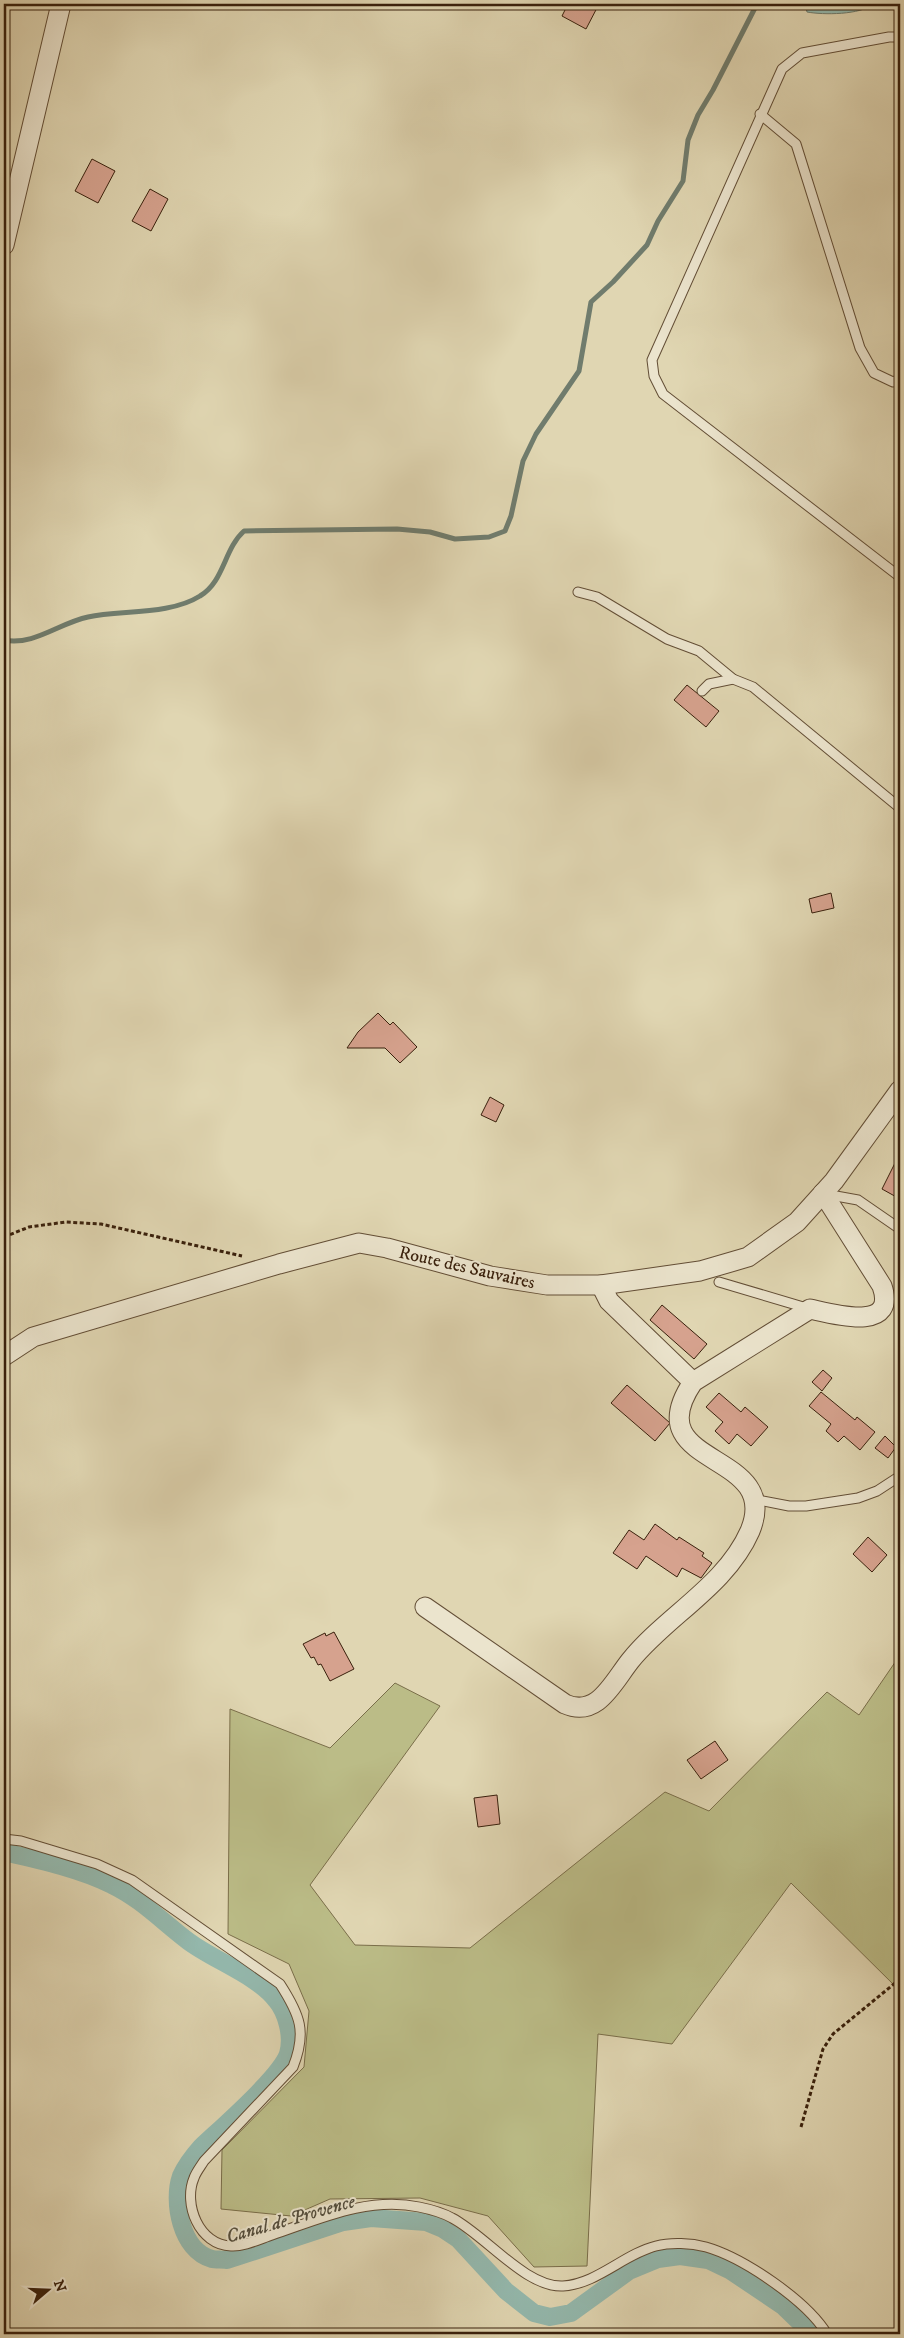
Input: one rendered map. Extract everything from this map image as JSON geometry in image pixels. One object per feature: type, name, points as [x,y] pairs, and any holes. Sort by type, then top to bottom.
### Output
[{"type":"street","points":[[4,245],[61,4]]},
{"type":"street","name":"Route des Sauvaires","points":[[4,1356],[33,1338],[359,1243],[387,1248],[490,1276],[547,1286],[601,1285],[700,1271],[748,1257],[797,1222],[834,1181],[900,1090]]},
{"type":"street","points":[[425,1607],[564,1704],[575,1708],[585,1708],[597,1702],[644,1643],[692,1604],[741,1548],[750,1529],[754,1514],[749,1486],[742,1478],[692,1446],[685,1437],[680,1426],[680,1410],[686,1392],[693,1382],[810,1309],[845,1317],[864,1318],[893,1303],[823,1193]]},
{"type":"street","points":[[601,1285],[609,1301],[693,1382]]},
{"type":"lane","points":[[900,36],[802,53],[782,69],[760,114],[652,360],[654,376],[664,394],[900,577]]},
{"type":"lane","points":[[760,114],[796,144],[860,348],[874,373],[892,382],[900,379]]},
{"type":"lane","points":[[578,592],[596,597],[667,638],[699,652],[733,678],[753,687],[900,808]]},
{"type":"lane","points":[[702,690],[709,684],[733,678]]},
{"type":"lane","points":[[823,1193],[858,1200],[900,1229]]},
{"type":"lane","points":[[720,1282],[810,1309]]},
{"type":"lane","points":[[752,1499],[788,1506],[806,1506],[858,1498],[877,1491],[900,1476]]},
{"type":"lane","points":[[4,1839],[21,1841],[97,1864],[132,1880],[280,1984],[293,2003],[301,2026],[301,2048],[293,2067],[204,2161],[193,2178],[191,2200],[196,2222],[208,2238],[230,2246],[355,2208],[394,2204],[420,2207],[452,2218],[537,2281],[563,2286],[586,2280],[656,2246],[677,2244],[704,2246],[726,2254],[784,2290],[819,2320],[827,2334]]},
{"type":"path","points":[[4,1237],[29,1227],[48,1224],[66,1222],[101,1224],[251,1258]]},
{"type":"path","points":[[801,2127],[822,2049],[833,2034],[900,1980]]},
{"type":"green space","points":[[900,1655],[900,1991],[791,1883],[672,2044],[598,2034],[587,2266],[534,2267],[488,2216],[420,2198],[330,2199],[291,2216],[221,2209],[222,2150],[304,2067],[309,2011],[289,1964],[228,1934],[230,1709],[330,1748],[395,1683],[440,1706],[310,1885],[355,1945],[470,1948],[665,1792],[709,1811],[827,1692],[859,1715]]},
{"type":"water","points":[[805,4],[873,4],[867,8],[851,12],[822,14],[807,12]]},
{"type":"building","points":[[568,4],[599,4],[586,29],[562,16]]},
{"type":"building","points":[[92,159],[115,171],[98,203],[75,191]]},
{"type":"building","points":[[150,189],[168,199],[151,231],[132,221]]},
{"type":"building","points":[[687,685],[719,711],[706,727],[674,700]]},
{"type":"building","points":[[831,893],[834,908],[812,913],[809,899]]},
{"type":"building","points":[[378,1013],[390,1025],[393,1022],[417,1047],[400,1063],[385,1048],[347,1048],[358,1032]]},
{"type":"building","points":[[490,1097],[504,1105],[496,1122],[481,1115]]},
{"type":"building","points":[[900,1153],[900,1199],[882,1189]]},
{"type":"building","points":[[662,1305],[707,1344],[694,1359],[650,1320]]},
{"type":"building","points":[[823,1370],[832,1378],[822,1391],[812,1382]]},
{"type":"building","points":[[627,1385],[670,1423],[655,1441],[611,1403]]},
{"type":"building","points":[[821,1392],[855,1420],[857,1417],[875,1432],[860,1450],[844,1436],[838,1442],[826,1431],[831,1424],[809,1406]]},
{"type":"building","points":[[719,1393],[741,1412],[745,1407],[768,1427],[751,1446],[737,1434],[729,1444],[715,1431],[723,1422],[706,1407]]},
{"type":"building","points":[[885,1436],[896,1447],[888,1458],[875,1448]]},
{"type":"building","points":[[655,1524],[677,1540],[679,1537],[704,1553],[702,1556],[712,1563],[701,1578],[682,1568],[677,1577],[646,1556],[637,1569],[613,1553],[629,1530],[644,1540]]},
{"type":"building","points":[[868,1537],[887,1555],[872,1572],[853,1554]]},
{"type":"building","points":[[334,1632],[354,1669],[330,1681],[321,1664],[318,1665],[314,1657],[311,1658],[303,1644],[325,1633],[326,1636]]},
{"type":"building","points":[[715,1741],[728,1760],[701,1779],[687,1760]]},
{"type":"building","points":[[497,1795],[500,1824],[478,1827],[474,1798]]},
{"type":"waterway","points":[[4,640],[26,640],[88,617],[160,609],[188,602],[208,590],[219,574],[237,538],[244,531],[397,529],[430,532],[455,539],[489,537],[505,531],[511,516],[523,461],[536,434],[579,371],[591,302],[613,282],[647,245],[658,221],[683,181],[688,140],[698,115],[713,90],[757,4]]},
{"type":"waterway","name":"Canal de Provence","points":[[4,1852],[73,1870],[100,1879],[122,1890],[198,1948],[258,1983],[280,2005],[286,2018],[290,2040],[288,2054],[283,2064],[262,2089],[201,2147],[181,2176],[178,2186],[178,2198],[182,2224],[186,2236],[201,2254],[212,2259],[227,2260],[343,2222],[371,2218],[426,2222],[443,2229],[458,2239],[506,2291],[534,2313],[550,2317],[571,2313],[629,2271],[658,2259],[680,2256],[708,2260],[731,2271],[783,2306],[812,2334]]}]
